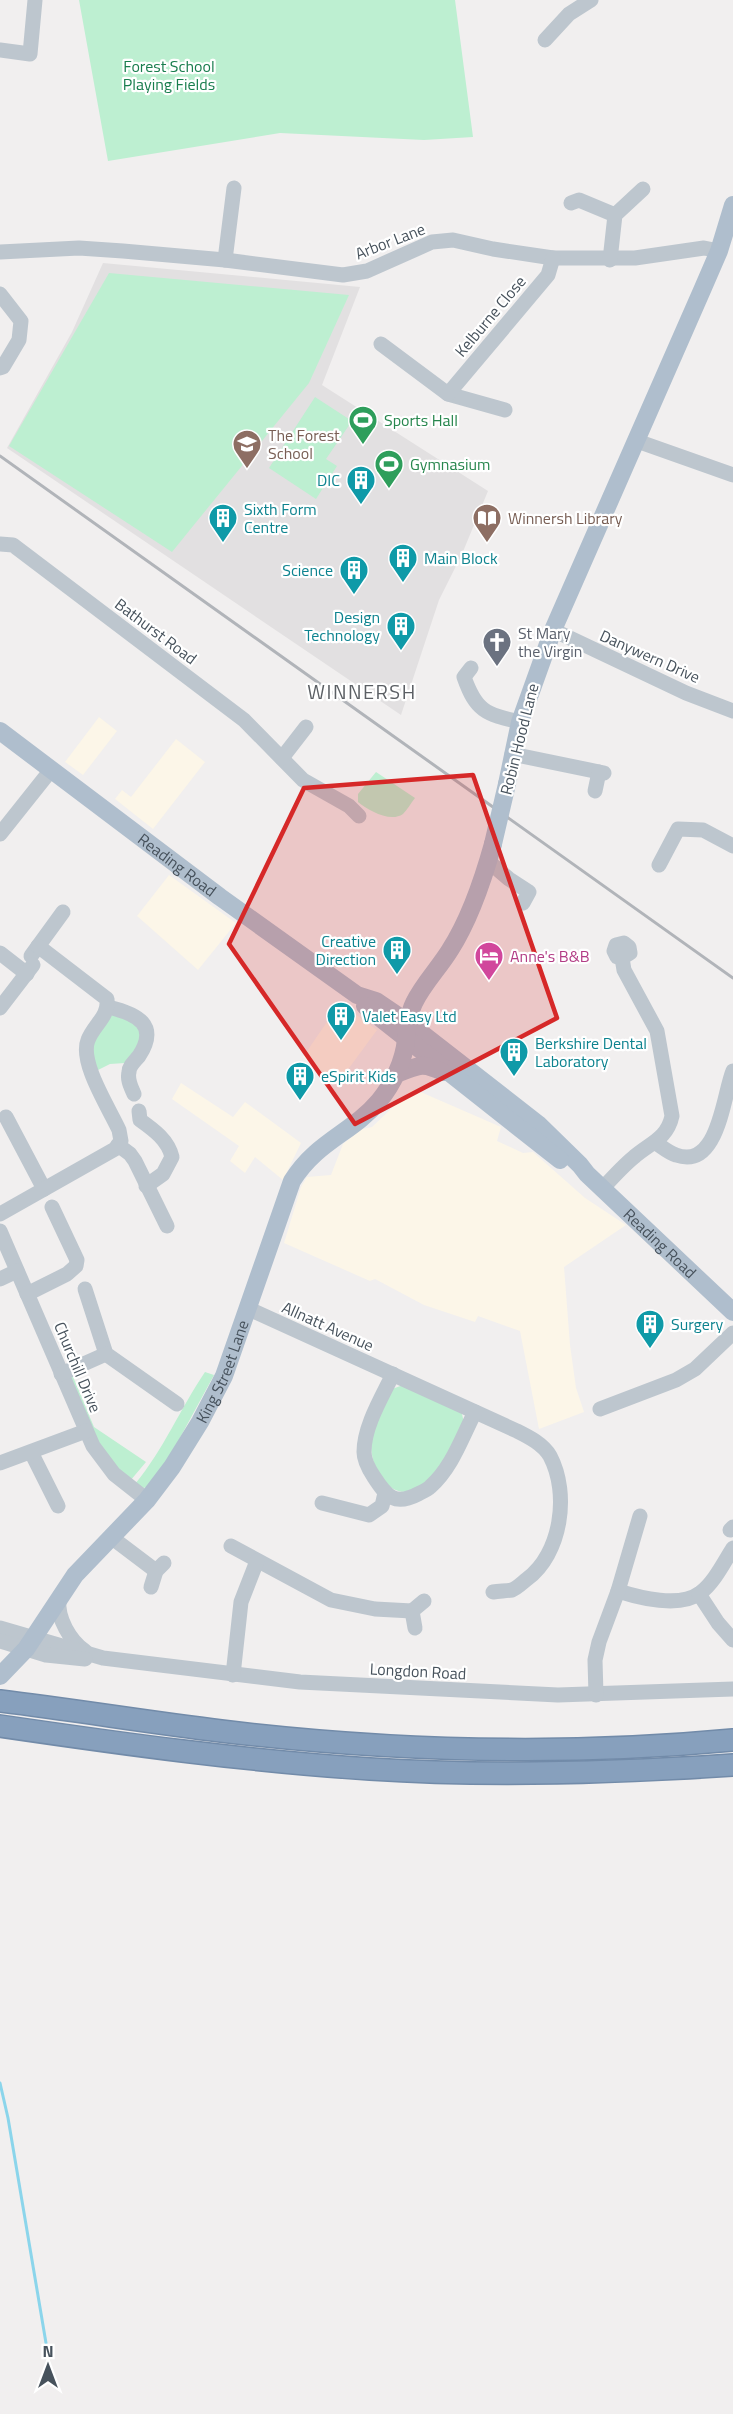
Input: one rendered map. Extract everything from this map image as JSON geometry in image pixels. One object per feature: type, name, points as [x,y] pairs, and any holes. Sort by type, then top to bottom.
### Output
[{"type":"highway","points":[[3,1701],[222,1731],[308,1740],[408,1746],[502,1749],[605,1747],[733,1740]]},
{"type":"highway","points":[[0,1726],[152,1748],[371,1769],[554,1774],[733,1765]]},
{"type":"main road","name":"Robin Hood Lane","points":[[404,1031],[420,992],[450,952],[461,932],[491,853],[520,722],[553,630],[719,251],[733,205]]},
{"type":"main road","name":"Reading Road","points":[[0,731],[220,897],[357,994],[376,1001],[404,1031],[456,1077],[563,1162],[574,1170],[587,1174]]},
{"type":"main road","points":[[376,1001],[395,1002],[420,992]]},
{"type":"main road","name":"Reading Road","points":[[357,994],[368,1009],[404,1031],[538,1124],[587,1174],[733,1312]]},
{"type":"main road","name":"King Street Lane","points":[[0,1664],[46,1605],[61,1596],[75,1575],[147,1500],[172,1467],[200,1422],[224,1376],[292,1181],[308,1158],[378,1102],[396,1074],[404,1031]]},
{"type":"main road","name":"King Street Lane","points":[[341,1132],[380,1080],[404,1031]]},
{"type":"main road","points":[[396,1074],[416,1065],[425,1064],[456,1077]]},
{"type":"main road","name":"King Street Lane","points":[[0,1676],[19,1642]]},
{"type":"street","points":[[0,50],[30,54],[35,0]]},
{"type":"street","points":[[545,40],[569,14],[591,0]]},
{"type":"street","points":[[225,260],[234,188]]},
{"type":"street","points":[[610,260],[615,215],[643,189]]},
{"type":"street","points":[[571,203],[579,201],[615,215]]},
{"type":"street","name":"Arbor Lane","points":[[0,252],[79,248],[225,260],[343,275],[367,271],[432,242],[453,240],[553,258],[610,260],[704,248],[719,251]]},
{"type":"street","name":"Kelburne Close","points":[[448,394],[548,275],[553,258]]},
{"type":"street","points":[[0,294],[21,321],[19,340],[0,369]]},
{"type":"street","points":[[381,344],[448,394],[505,410]]},
{"type":"street","points":[[637,441],[732,472]]},
{"type":"street","name":"Bathurst Road","points":[[0,544],[13,545],[244,720],[303,780],[349,806],[359,816]]},
{"type":"street","name":"Danywern Drive","points":[[553,630],[686,693],[733,711]]},
{"type":"street","points":[[462,672],[471,696],[483,711],[520,722]]},
{"type":"street","points":[[282,758],[306,727]]},
{"type":"street","points":[[512,754],[602,772],[595,791]]},
{"type":"street","points":[[0,834],[51,770]]},
{"type":"street","points":[[659,865],[678,829],[703,830],[733,846]]},
{"type":"street","points":[[491,853],[509,879],[529,892],[523,903]]},
{"type":"street","points":[[0,1008],[63,912]]},
{"type":"street","points":[[0,953],[32,960],[97,990],[107,999],[108,1007],[105,1015],[92,1032],[86,1048],[87,1062],[119,1130],[121,1140],[118,1145],[0,1214]]},
{"type":"street","points":[[603,1188],[636,1155],[656,1143],[670,1124],[672,1116],[661,1042],[624,970],[622,958]]},
{"type":"street","points":[[108,1007],[126,1011],[144,1024],[148,1032],[147,1043],[122,1068],[134,1095]]},
{"type":"street","points":[[656,1143],[675,1155],[687,1157],[700,1154],[717,1128],[733,1071]]},
{"type":"street","points":[[6,1117],[44,1189]]},
{"type":"street","points":[[136,1119],[158,1134],[170,1148],[172,1157],[164,1174],[146,1186]]},
{"type":"street","points":[[118,1145],[130,1154],[167,1226]]},
{"type":"street","points":[[27,1294],[67,1274],[76,1266],[77,1260],[52,1207]]},
{"type":"street","name":"Churchill Drive","points":[[0,1231],[86,1431],[106,1466],[147,1500]]},
{"type":"street","points":[[0,1279],[17,1271]]},
{"type":"street","points":[[85,1289],[106,1354],[177,1404]]},
{"type":"street","name":"Allnatt Avenue","points":[[249,1309],[533,1438],[549,1455],[560,1496],[558,1524],[552,1545],[538,1571],[514,1593],[493,1592]]},
{"type":"street","points":[[600,1409],[676,1380],[695,1369],[733,1332]]},
{"type":"street","points":[[61,1374],[106,1354]]},
{"type":"street","points":[[393,1374],[376,1409],[367,1434],[364,1453],[371,1473],[385,1493],[395,1499],[406,1500],[429,1488],[447,1468],[475,1412]]},
{"type":"street","points":[[0,1462],[86,1431]]},
{"type":"street","points":[[31,1452],[58,1508]]},
{"type":"street","points":[[322,1503],[369,1515],[382,1506],[385,1493]]},
{"type":"street","points":[[596,1695],[595,1660],[605,1624],[640,1536],[640,1516]]},
{"type":"street","points":[[111,1537],[160,1567],[151,1587]]},
{"type":"street","points":[[231,1546],[331,1600],[375,1609],[412,1611],[424,1601]]},
{"type":"street","points":[[618,1592],[639,1598],[664,1600],[676,1600],[699,1594],[711,1581],[733,1548]]},
{"type":"street","points":[[233,1675],[241,1602],[257,1562]]},
{"type":"street","points":[[699,1594],[718,1623],[733,1640]]},
{"type":"street","points":[[61,1596],[59,1610],[65,1625],[75,1644],[86,1652]]},
{"type":"street","points":[[412,1611],[415,1628]]},
{"type":"street","points":[[0,1628],[19,1642]]},
{"type":"street","name":"Longdon Road","points":[[19,1642],[86,1652],[103,1658]]},
{"type":"street","name":"Longdon Road","points":[[19,1642],[60,1657],[103,1658],[233,1675],[383,1687],[508,1694],[596,1695],[733,1689]]},
{"type":"highlighted area","points":[[473,775],[557,1018],[355,1124],[229,944],[304,788]]},
{"type":"shaded area","name":"The Forest School","points":[[103,263],[360,287],[322,385],[488,491],[462,554],[439,600],[401,715],[7,448],[72,332]]},
{"type":"shaded area","points":[[99,717],[117,731],[83,775],[65,762]]},
{"type":"shaded area","points":[[176,739],[205,762],[153,829],[115,799],[122,790],[131,797]]},
{"type":"shaded area","points":[[169,875],[236,923],[198,970],[137,916]]},
{"type":"shaded area","points":[[340,1003],[377,1030],[338,1083],[303,1057]]},
{"type":"shaded area","points":[[181,1083],[233,1117],[245,1102],[301,1143],[283,1180],[255,1157],[245,1173],[230,1161],[239,1146],[172,1099]]},
{"type":"shaded area","points":[[411,1090],[416,1090],[501,1127],[497,1141],[523,1153],[533,1152],[585,1198],[626,1225],[564,1267],[570,1345],[576,1388],[584,1412],[539,1429],[520,1331],[478,1316],[475,1322],[424,1305],[375,1279],[370,1281],[284,1243],[301,1187],[307,1177],[331,1175],[343,1144],[362,1129],[372,1127]]},
{"type":"green space","name":"Forest School Playing Fields","points":[[79,0],[455,0],[473,137],[424,140],[280,133],[108,161]]},
{"type":"green space","points":[[109,273],[349,295],[309,383],[172,552],[9,446]]},
{"type":"green space","points":[[315,397],[352,421],[326,459],[337,466],[316,499],[269,468]]},
{"type":"green space","points":[[376,772],[415,798],[403,814],[386,816],[373,812],[358,802],[358,794]]},
{"type":"green space","points":[[116,1013],[140,1026],[144,1040],[125,1063],[110,1064],[94,1072],[91,1046],[111,1016]]},
{"type":"green space","points":[[71,1372],[94,1427],[146,1462],[130,1481],[105,1458],[69,1375]]},
{"type":"green space","points":[[205,1372],[214,1375],[169,1458],[148,1487],[143,1488],[135,1484],[155,1457]]},
{"type":"green space","points":[[406,1384],[461,1410],[464,1424],[450,1455],[436,1473],[419,1487],[403,1492],[392,1488],[384,1480],[374,1462],[371,1448],[378,1421],[392,1389]]},
{"type":"waterway","points":[[0,2083],[46,2343]]},
{"type":"railway","points":[[0,456],[733,978]]},
{"type":"place","name":"Sports Hall","points":[[363,446]]},
{"type":"place","name":"The Forest School","points":[[247,470]]},
{"type":"place","name":"Gymnasium","points":[[389,490]]},
{"type":"place","name":"DIC","points":[[361,506]]},
{"type":"place","name":"Sixth Form Centre","points":[[223,544]]},
{"type":"place","name":"Winnersh Library","points":[[487,544]]},
{"type":"place","name":"Main Block","points":[[403,584]]},
{"type":"place","name":"Science","points":[[354,596]]},
{"type":"place","name":"Design Technology","points":[[401,652]]},
{"type":"place","name":"St Mary the Virgin","points":[[497,668]]},
{"type":"place","name":"Creative Direction","points":[[397,976]]},
{"type":"place","name":"Anne's B&B","points":[[489,982]]},
{"type":"place","name":"Valet Easy Ltd","points":[[341,1042]]},
{"type":"place","name":"Berkshire Dental Laboratory","points":[[514,1078]]},
{"type":"place","name":"eSpirit Kids","points":[[300,1102]]},
{"type":"place","name":"Surgery","points":[[650,1350]]},
{"type":"district","name":"WINNERSH","points":[[362,692]]}]
